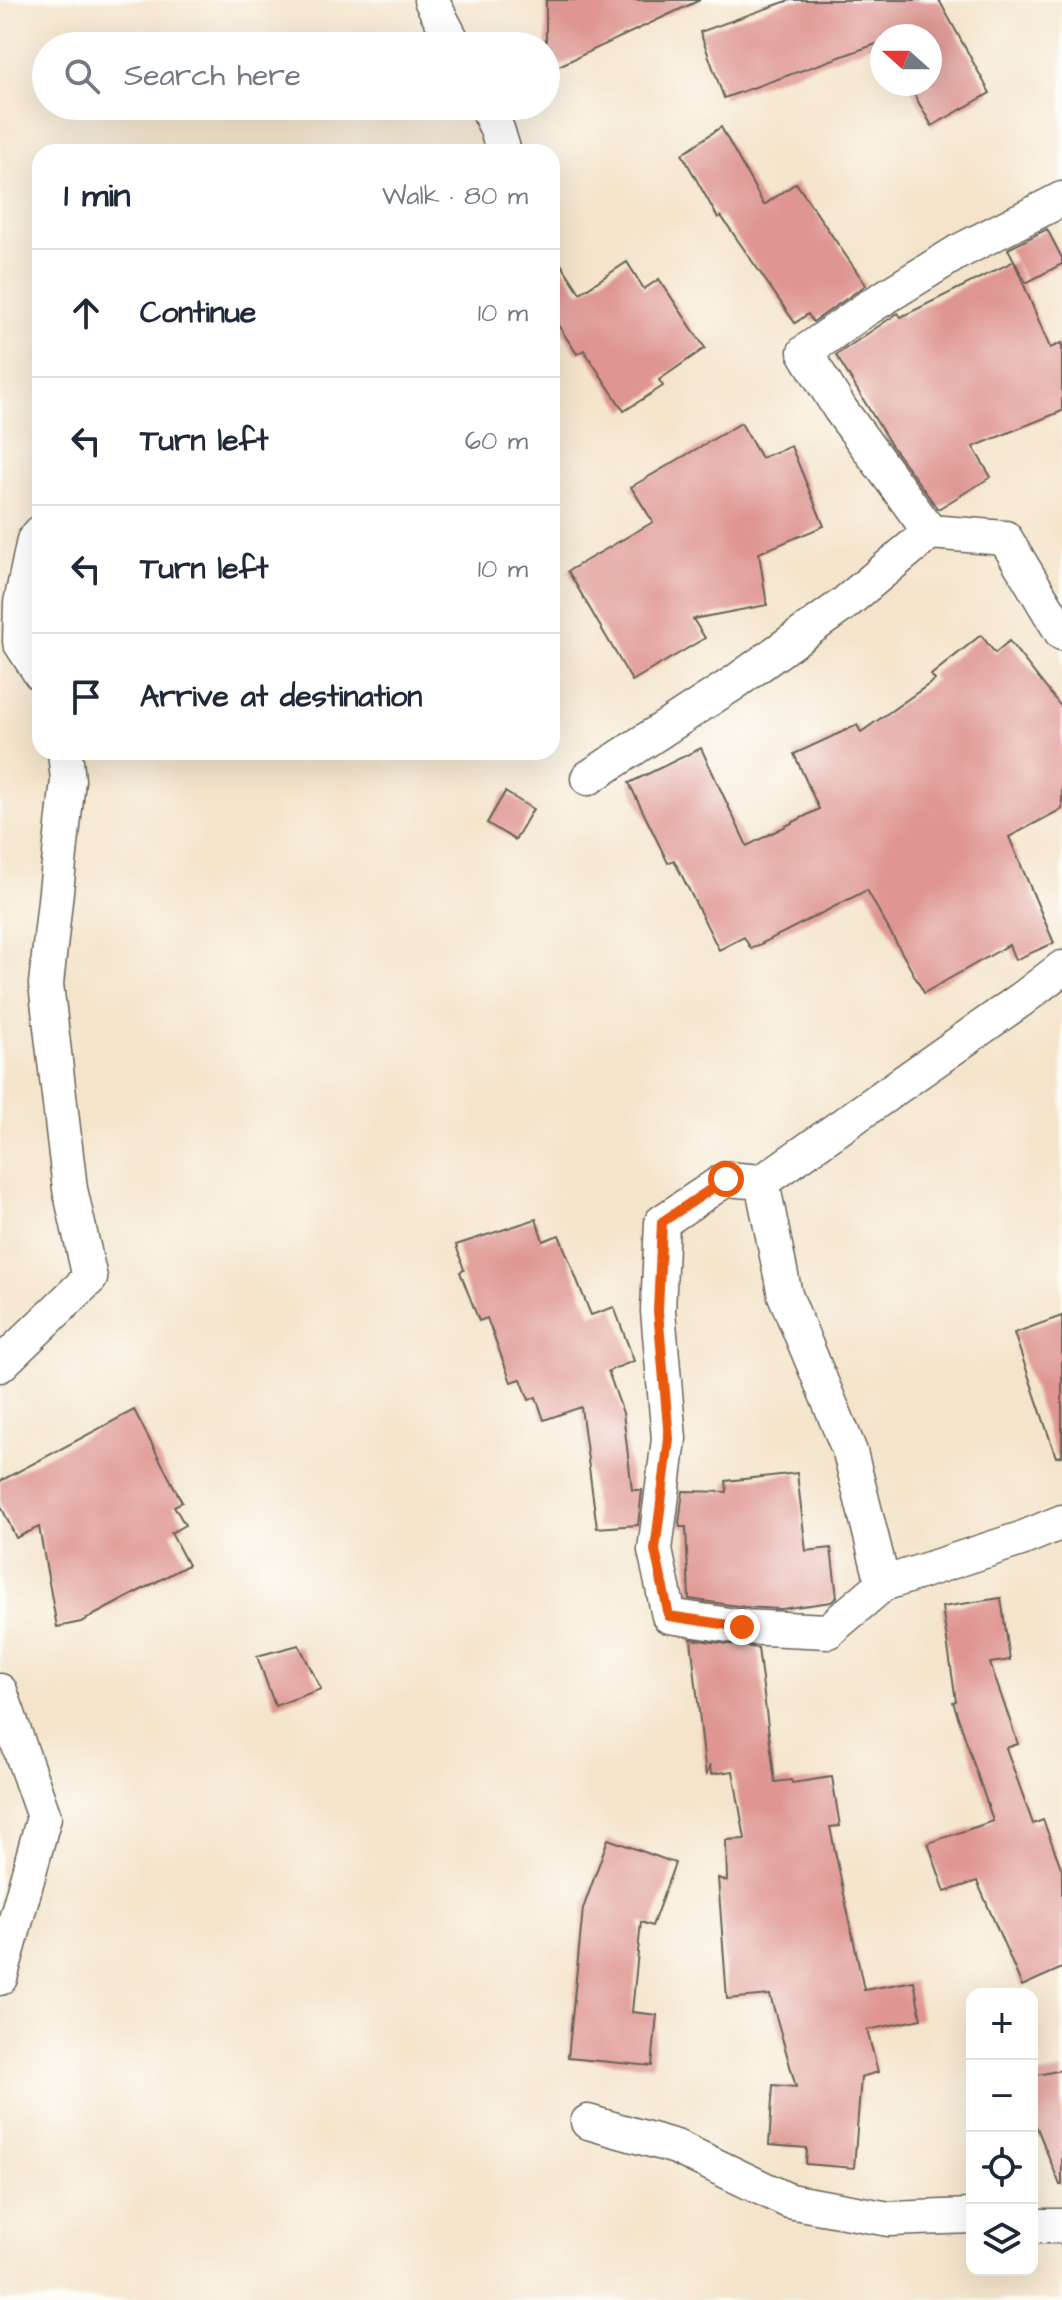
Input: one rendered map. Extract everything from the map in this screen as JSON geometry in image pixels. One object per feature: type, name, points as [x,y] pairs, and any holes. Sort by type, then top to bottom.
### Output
[{"type":"street","points":[[431,0],[448,32]]},
{"type":"street","points":[[493,120],[502,144]]},
{"type":"street","points":[[930,532],[840,409],[805,352],[866,309],[958,252],[1062,199]]},
{"type":"street","points":[[588,778],[734,683],[844,604],[930,532],[1005,538],[1062,633]]},
{"type":"street","points":[[32,550],[10,651],[32,667]]},
{"type":"street","points":[[0,1365],[90,1278],[70,1189],[46,984],[68,780],[66,760]]},
{"type":"street","points":[[1062,968],[762,1182],[726,1179],[662,1222],[658,1311],[669,1439],[655,1550],[669,1616],[742,1627],[828,1631],[883,1584],[1021,1539],[1062,1522]]},
{"type":"street","points":[[762,1182],[785,1295],[850,1452],[883,1584]]},
{"type":"street","points":[[0,1691],[44,1817],[0,1978]]},
{"type":"street","points":[[588,2122],[676,2147],[789,2201],[889,2219],[966,2216]]},
{"type":"street","points":[[1038,2226],[1062,2226]]},
{"type":"building","points":[[546,0],[700,0],[560,65],[560,32],[546,32]]},
{"type":"building","points":[[790,0],[939,0],[990,93],[932,126],[915,96],[942,96],[942,24],[870,24],[870,46],[724,98],[700,32]]},
{"type":"building","points":[[721,127],[764,205],[796,183],[866,285],[813,322],[808,314],[795,323],[721,216],[718,218],[682,154]]},
{"type":"building","points":[[1047,229],[1062,264],[1026,283],[1008,249]]},
{"type":"building","points":[[1014,261],[1050,348],[1062,343],[1062,411],[973,447],[991,477],[938,509],[891,445],[836,355],[898,313],[901,317]]},
{"type":"building","points":[[560,262],[580,293],[627,262],[644,289],[659,279],[705,348],[659,380],[663,386],[624,411],[584,350],[577,354],[560,328]]},
{"type":"building","points":[[741,423],[761,458],[791,446],[824,526],[759,553],[767,605],[693,619],[705,638],[632,681],[568,571],[653,522],[631,487]]},
{"type":"building","points":[[981,635],[995,653],[1009,641],[1062,708],[1062,809],[1009,837],[1054,943],[1015,960],[1009,945],[924,993],[867,890],[751,949],[744,937],[719,950],[674,860],[668,863],[629,783],[701,748],[747,846],[819,809],[794,754],[857,725],[861,732],[935,680],[931,675]]},
{"type":"building","points":[[505,792],[533,809],[515,840],[487,823]]},
{"type":"building","points":[[536,1219],[543,1241],[559,1235],[591,1315],[614,1307],[634,1361],[608,1371],[623,1413],[632,1490],[642,1490],[638,1525],[597,1528],[581,1407],[544,1420],[536,1397],[529,1400],[521,1379],[511,1382],[487,1318],[479,1321],[460,1272],[464,1270],[456,1245]]},
{"type":"building","points":[[1062,1316],[1062,1456],[1056,1457],[1014,1333]]},
{"type":"building","points":[[134,1410],[182,1502],[174,1506],[185,1525],[171,1533],[188,1565],[81,1622],[57,1627],[39,1527],[16,1538],[0,1504],[0,1481]]},
{"type":"building","points":[[797,1473],[806,1551],[831,1548],[837,1597],[831,1602],[781,1609],[689,1599],[686,1527],[680,1527],[679,1523],[683,1491],[727,1492],[726,1481]]},
{"type":"building","points":[[1001,1598],[1010,1660],[990,1663],[1018,1744],[1006,1748],[1033,1824],[1043,1820],[1062,1870],[1062,1968],[1022,1986],[977,1881],[945,1892],[928,1843],[993,1821],[953,1702],[956,1701],[942,1607]]},
{"type":"building","points":[[691,1639],[758,1648],[775,1782],[791,1780],[792,1783],[832,1777],[840,1826],[830,1827],[864,1990],[914,1981],[921,2019],[867,2030],[878,2072],[861,2077],[854,2168],[806,2164],[807,2148],[769,2145],[773,2085],[796,2087],[770,1995],[727,1999],[718,1878],[727,1881],[726,1840],[745,1839],[733,1771],[711,1774],[710,1765],[706,1776]]},
{"type":"building","points":[[299,1645],[321,1689],[275,1706],[257,1656]]},
{"type":"building","points":[[608,1839],[675,1863],[652,1926],[641,1922],[632,2012],[657,2015],[652,2066],[568,2058],[583,1909]]},
{"type":"building","points":[[1062,2070],[1062,2185],[1038,2130],[1038,2075]]},
{"type":"route","points":[[726,1179],[662,1222],[658,1311],[669,1439],[655,1550],[669,1616],[742,1627]]}]
